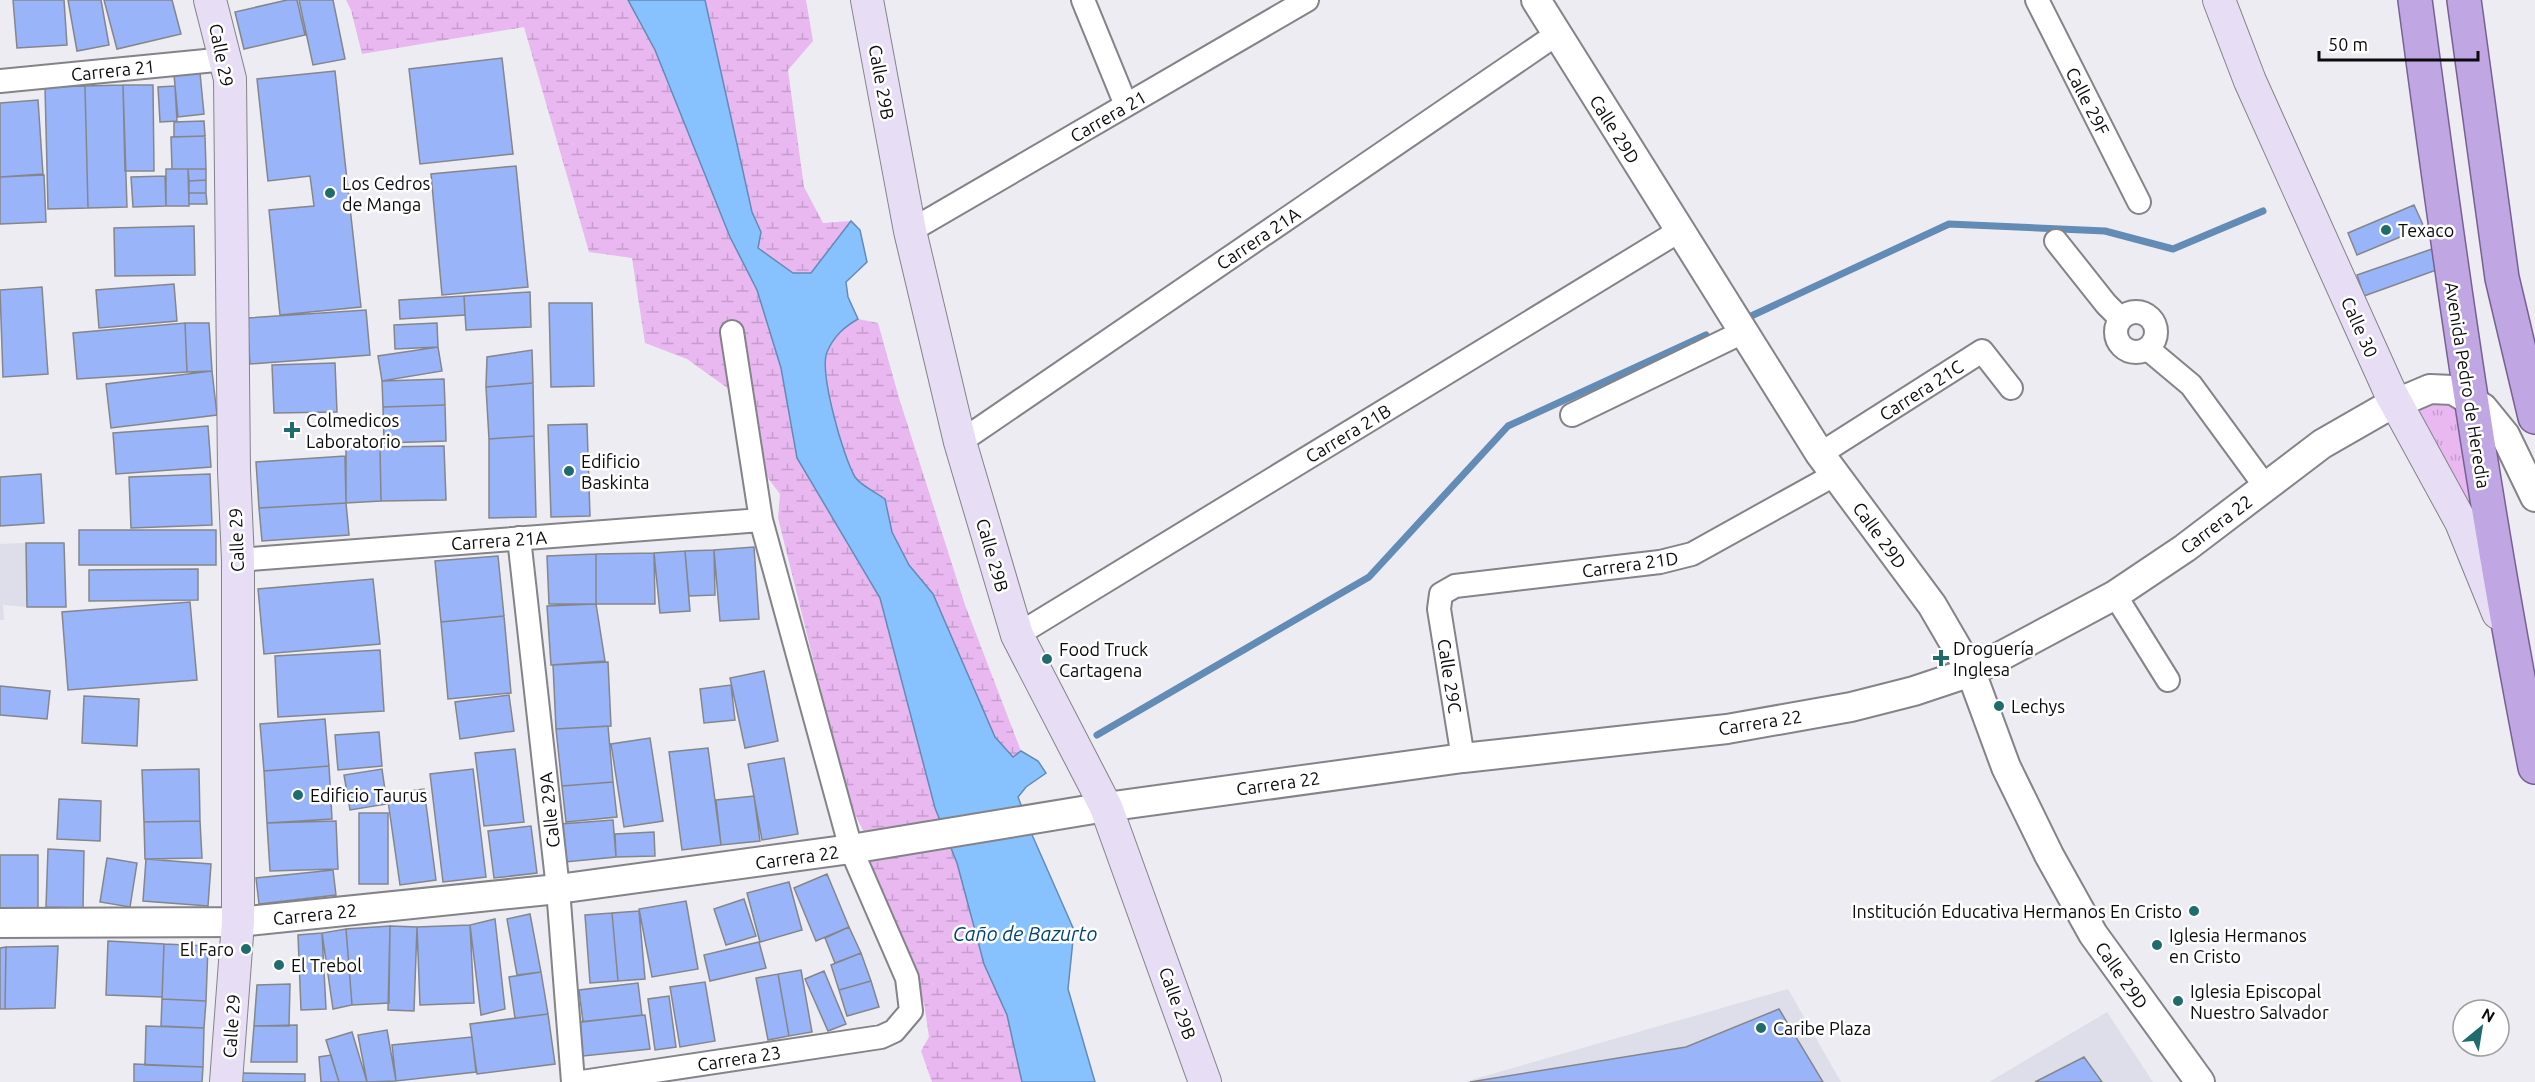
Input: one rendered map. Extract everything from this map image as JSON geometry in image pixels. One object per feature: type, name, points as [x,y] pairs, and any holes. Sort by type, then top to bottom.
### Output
[{"type":"highway","name":"Avenida Pedro de Heredia","points":[[2415,0],[2471,399],[2511,648],[2535,767]]},
{"type":"highway","points":[[2464,0],[2502,278],[2535,417]]},
{"type":"main road","name":"Calle 29","points":[[210,0],[230,80],[234,471],[238,560],[238,922],[226,1082]]},
{"type":"main road","name":"Calle 29B","points":[[867,0],[910,231],[960,442],[1017,635],[1106,807],[1205,1082]]},
{"type":"main road","name":"Calle 30","points":[[2219,0],[2250,81],[2396,403],[2460,522],[2511,648]]},
{"type":"street","points":[[1083,0],[1126,105]]},
{"type":"street","name":"Carrera 21","points":[[910,231],[1307,0]]},
{"type":"street","name":"Calle 29D","points":[[1536,0],[1679,231],[1828,464],[1932,605],[1971,672],[2006,767],[2049,855],[2093,934],[2200,1082]]},
{"type":"street","name":"Calle 29F","points":[[2037,0],[2139,202]]},
{"type":"street","name":"Carrera 21A","points":[[960,442],[1557,34]]},
{"type":"street","name":"Carrera 21","points":[[0,81],[226,59]]},
{"type":"street","name":"Carrera 21B","points":[[1017,635],[1679,231]]},
{"type":"street","points":[[2056,241],[2106,304],[2120,318],[2116,327],[2116,337],[2121,346],[2129,351],[2139,352],[2148,349],[2191,385],[2265,486]]},
{"type":"street","points":[[732,332],[760,520],[862,847]]},
{"type":"street","points":[[1572,414],[1743,332]]},
{"type":"street","name":"Carrera 21C","points":[[1828,464],[1983,351],[2011,388]]},
{"type":"street","name":"Carrera 22","points":[[0,922],[238,922],[558,889],[862,847],[1106,807],[1462,758],[1727,729],[1851,707],[1914,691],[1971,672],[2115,595],[2186,548],[2322,444],[2396,403],[2430,389],[2453,390],[2471,399]]},
{"type":"street","points":[[2471,399],[2483,408],[2505,435],[2521,463],[2535,497]]},
{"type":"street","name":"Carrera 21D","points":[[1442,594],[1455,586],[1660,562],[1692,554],[1828,464]]},
{"type":"street","name":"Carrera 21A","points":[[238,560],[760,520]]},
{"type":"street","name":"Calle 29A","points":[[519,538],[558,889],[573,1082]]},
{"type":"street","name":"Calle 29C","points":[[1442,594],[1439,609],[1462,758]]},
{"type":"street","points":[[2115,595],[2168,680]]},
{"type":"street","name":"Carrera 23","points":[[582,1082],[881,1037],[894,1031],[911,1011],[907,978],[862,847]]},
{"type":"shaded area","points":[[26,543],[27,607],[3,605],[4,620],[0,620],[0,544]]},
{"type":"shaded area","name":"Caribe Plaza","points":[[1788,989],[1841,1082],[1464,1082]]},
{"type":"shaded area","points":[[2107,1012],[2153,1082],[1989,1082]]},
{"type":"green space","points":[[346,0],[628,0],[655,50],[730,237],[757,290],[781,368],[797,458],[880,598],[935,808],[957,863],[984,963],[1007,1015],[1022,1082],[932,1082],[921,1051],[929,1037],[924,1003],[873,879],[868,840],[849,803],[778,518],[780,494],[747,450],[733,392],[687,359],[645,343],[632,258],[589,252],[524,27],[362,54],[351,10]]},
{"type":"green space","points":[[705,0],[806,0],[813,41],[788,70],[804,187],[823,223],[851,221],[811,273],[793,273],[758,248],[761,232],[752,212]]},
{"type":"green space","points":[[858,319],[878,323],[899,398],[965,605],[1021,751],[1013,757],[995,737],[933,594],[909,565],[892,532],[885,499],[855,477],[844,452],[829,395],[825,362],[827,352],[836,337]]},
{"type":"green space","points":[[2446,401],[2464,410],[2487,550],[2418,411],[2425,405]]},
{"type":"water","name":"Caño de Bazurto","points":[[628,0],[705,0],[752,212],[761,232],[758,248],[793,273],[811,273],[851,221],[860,230],[867,262],[846,282],[848,297],[858,319],[836,337],[827,352],[825,362],[829,395],[839,434],[855,477],[885,499],[892,532],[909,565],[933,594],[995,737],[1013,757],[1021,751],[1038,761],[1046,773],[1026,787],[1018,797],[1074,930],[1068,989],[1095,1082],[1022,1082],[1007,1015],[984,964],[957,863],[935,808],[880,598],[797,458],[781,368],[757,290],[730,237],[655,50]]},
{"type":"building","points":[[13,0],[64,0],[67,45],[17,48]]},
{"type":"building","points":[[68,0],[101,0],[109,45],[77,51]]},
{"type":"building","points":[[104,0],[172,0],[181,34],[117,49]]},
{"type":"building","points":[[287,0],[297,0],[305,35],[244,49],[235,12]]},
{"type":"building","points":[[299,0],[333,0],[345,59],[313,65]]},
{"type":"building","points":[[502,58],[513,154],[420,164],[409,69]]},
{"type":"building","name":"Los Cedros de Manga","points":[[335,71],[361,307],[280,315],[269,210],[314,206],[310,176],[268,181],[257,79]]},
{"type":"building","points":[[200,73],[204,114],[178,117],[174,75]]},
{"type":"building","points":[[123,85],[153,85],[154,171],[125,171]]},
{"type":"building","points":[[123,85],[127,207],[88,208],[85,86]]},
{"type":"building","points":[[85,86],[88,208],[48,209],[45,87]]},
{"type":"building","points":[[175,86],[177,121],[160,122],[158,87]]},
{"type":"building","points":[[38,100],[43,174],[0,177],[0,103]]},
{"type":"building","points":[[204,121],[205,136],[174,137],[174,122]]},
{"type":"building","points":[[205,136],[206,169],[172,169],[171,137]]},
{"type":"building","points":[[516,166],[528,287],[442,295],[431,174]]},
{"type":"building","points":[[166,169],[188,169],[189,206],[166,206]]},
{"type":"building","points":[[188,169],[206,169],[206,180],[189,181]]},
{"type":"building","points":[[44,175],[46,222],[0,224],[0,177]]},
{"type":"building","points":[[165,176],[166,206],[133,207],[131,177]]},
{"type":"building","points":[[206,180],[206,193],[189,193],[189,181]]},
{"type":"building","points":[[189,193],[206,193],[207,204],[189,204]]},
{"type":"building","name":"Texaco","points":[[2414,205],[2424,227],[2357,255],[2348,233]]},
{"type":"building","points":[[194,226],[195,275],[115,276],[114,228]]},
{"type":"building","name":"Texaco","points":[[2432,249],[2439,269],[2364,296],[2357,275]]},
{"type":"building","points":[[174,284],[177,321],[99,328],[96,290]]},
{"type":"building","points":[[42,287],[48,374],[3,377],[0,290]]},
{"type":"building","points":[[530,292],[531,327],[466,330],[464,296]]},
{"type":"building","points":[[464,296],[465,315],[400,319],[399,300]]},
{"type":"building","points":[[549,303],[592,303],[594,386],[551,387]]},
{"type":"building","points":[[366,310],[370,355],[250,364],[247,318]]},
{"type":"building","points":[[185,323],[187,372],[77,379],[73,333]]},
{"type":"building","points":[[185,323],[209,323],[212,371],[187,372]]},
{"type":"building","points":[[437,323],[438,347],[395,349],[394,325]]},
{"type":"building","points":[[438,347],[442,371],[382,381],[378,356]]},
{"type":"building","points":[[532,350],[533,383],[486,387],[487,357]]},
{"type":"building","points":[[335,363],[337,412],[274,413],[272,365]]},
{"type":"building","points":[[212,371],[217,415],[111,428],[106,384]]},
{"type":"building","points":[[444,379],[445,405],[383,407],[382,381]]},
{"type":"building","points":[[533,383],[534,436],[489,439],[486,387]]},
{"type":"building","points":[[445,405],[446,441],[384,443],[383,407]]},
{"type":"building","name":"Edificio Baskinta","points":[[587,424],[590,516],[551,517],[548,425]]},
{"type":"building","points":[[208,426],[211,467],[116,474],[113,433]]},
{"type":"building","points":[[534,436],[536,517],[489,518],[489,439]]},
{"type":"building","points":[[444,446],[446,500],[381,501],[380,447]]},
{"type":"building","points":[[380,447],[381,501],[346,503],[346,448]]},
{"type":"building","points":[[345,456],[346,503],[259,508],[256,462]]},
{"type":"building","points":[[41,474],[44,523],[0,526],[0,477]]},
{"type":"building","points":[[210,474],[212,525],[131,528],[129,477]]},
{"type":"building","points":[[346,503],[349,535],[262,541],[259,508]]},
{"type":"building","points":[[79,530],[216,530],[216,565],[79,565]]},
{"type":"building","points":[[26,543],[64,543],[66,607],[27,607]]},
{"type":"building","points":[[754,547],[759,619],[720,621],[714,550]]},
{"type":"building","points":[[714,550],[715,595],[689,596],[685,551]]},
{"type":"building","points":[[685,551],[690,611],[660,613],[654,553]]},
{"type":"building","points":[[654,553],[655,604],[596,604],[596,554]]},
{"type":"building","points":[[596,554],[596,604],[549,604],[547,556]]},
{"type":"building","points":[[498,556],[504,616],[441,622],[435,561]]},
{"type":"building","points":[[198,569],[198,600],[89,601],[89,570]]},
{"type":"building","points":[[373,579],[380,644],[264,654],[258,589]]},
{"type":"building","points":[[190,602],[197,680],[68,690],[62,612]]},
{"type":"building","points":[[596,604],[605,661],[551,665],[547,606]]},
{"type":"building","points":[[504,616],[511,693],[448,699],[441,622]]},
{"type":"building","points":[[380,650],[384,711],[278,717],[275,656]]},
{"type":"building","points":[[608,662],[611,726],[556,729],[553,665]]},
{"type":"building","points":[[764,671],[778,741],[745,748],[730,678]]},
{"type":"building","points":[[731,685],[735,720],[704,723],[700,689]]},
{"type":"building","points":[[0,686],[50,691],[47,719],[0,715]]},
{"type":"building","points":[[509,695],[514,731],[460,739],[455,702]]},
{"type":"building","points":[[84,696],[139,699],[137,746],[82,743]]},
{"type":"building","points":[[325,719],[329,766],[264,771],[260,724]]},
{"type":"building","points":[[608,726],[613,782],[562,786],[556,729]]},
{"type":"building","points":[[379,732],[382,766],[338,770],[335,735]]},
{"type":"building","points":[[650,738],[663,821],[624,827],[611,744]]},
{"type":"building","points":[[708,748],[721,845],[682,850],[669,752]]},
{"type":"building","points":[[515,749],[524,822],[484,826],[475,753]]},
{"type":"building","points":[[784,758],[798,834],[762,840],[748,764]]},
{"type":"building","name":"Edificio Taurus","points":[[329,766],[332,819],[267,823],[264,771]]},
{"type":"building","points":[[199,769],[200,821],[144,822],[142,770]]},
{"type":"building","points":[[382,769],[387,804],[350,810],[344,775]]},
{"type":"building","points":[[473,769],[486,877],[443,882],[430,774]]},
{"type":"building","points":[[613,782],[617,817],[566,822],[562,786]]},
{"type":"building","points":[[424,789],[436,880],[400,885],[387,794]]},
{"type":"building","points":[[754,796],[760,841],[721,845],[716,800]]},
{"type":"building","points":[[59,799],[101,801],[100,841],[57,839]]},
{"type":"building","points":[[359,813],[388,813],[388,884],[359,884]]},
{"type":"building","points":[[613,820],[616,857],[565,862],[561,824]]},
{"type":"building","points":[[200,821],[202,858],[145,859],[144,822]]},
{"type":"building","points":[[336,821],[338,869],[270,871],[267,823]]},
{"type":"building","points":[[531,826],[537,873],[494,878],[488,831]]},
{"type":"building","points":[[654,832],[655,856],[616,857],[615,834]]},
{"type":"building","points":[[48,849],[84,851],[83,908],[46,907]]},
{"type":"building","points":[[0,855],[38,855],[38,911],[0,911]]},
{"type":"building","points":[[107,858],[137,863],[130,907],[100,902]]},
{"type":"building","points":[[146,859],[211,864],[208,906],[143,901]]},
{"type":"building","points":[[333,870],[336,895],[259,904],[256,878]]},
{"type":"building","points":[[827,874],[849,927],[816,941],[794,888]]},
{"type":"building","points":[[789,882],[802,930],[760,942],[747,893]]},
{"type":"building","points":[[744,899],[756,936],[726,945],[714,909]]},
{"type":"building","points":[[686,901],[698,969],[652,977],[639,909]]},
{"type":"building","points":[[639,911],[645,979],[618,981],[612,913]]},
{"type":"building","points":[[612,913],[618,981],[590,983],[585,915]]},
{"type":"building","points":[[530,914],[541,972],[517,975],[507,919]]},
{"type":"building","points":[[495,919],[505,1009],[481,1015],[470,925]]},
{"type":"building","points":[[470,925],[474,1003],[420,1005],[417,927]]},
{"type":"building","points":[[390,926],[417,927],[414,1011],[388,1010]]},
{"type":"building","points":[[390,926],[389,1003],[352,1005],[346,929]]},
{"type":"building","points":[[849,927],[861,953],[835,963],[825,938]]},
{"type":"building","points":[[346,929],[352,1005],[333,1009],[322,933]]},
{"type":"building","points":[[322,933],[326,1009],[301,1010],[298,935]]},
{"type":"building","points":[[108,941],[164,944],[162,997],[106,995]]},
{"type":"building","points":[[759,942],[766,968],[710,981],[704,955]]},
{"type":"building","points":[[164,944],[208,946],[206,1001],[162,999]]},
{"type":"building","points":[[58,946],[55,1008],[5,1009],[6,947]]},
{"type":"building","points":[[6,947],[5,1009],[0,1009],[0,948]]},
{"type":"building","points":[[861,953],[871,981],[839,990],[831,965]]},
{"type":"building","points":[[801,970],[812,1032],[789,1036],[778,974]]},
{"type":"building","points":[[824,971],[846,1024],[828,1031],[805,979]]},
{"type":"building","points":[[541,972],[548,1014],[515,1018],[509,977]]},
{"type":"building","points":[[778,974],[789,1036],[768,1040],[756,978]]},
{"type":"building","points":[[871,981],[879,1007],[847,1016],[839,990]]},
{"type":"building","points":[[705,982],[715,1041],[680,1047],[670,987]]},
{"type":"building","points":[[638,983],[642,1015],[583,1022],[579,990]]},
{"type":"building","points":[[290,984],[289,1026],[254,1026],[257,985]]},
{"type":"building","points":[[669,996],[676,1047],[655,1050],[648,999]]},
{"type":"building","points":[[162,999],[206,1001],[204,1028],[161,1026]]},
{"type":"building","name":"Caribe Plaza","points":[[1779,1009],[1823,1082],[1470,1082],[1686,1047]]},
{"type":"building","points":[[548,1014],[555,1064],[477,1074],[470,1024]]},
{"type":"building","points":[[645,1015],[650,1049],[583,1056],[579,1022]]},
{"type":"building","points":[[297,1025],[297,1062],[251,1062],[254,1026]]},
{"type":"building","points":[[146,1026],[204,1028],[203,1067],[145,1065]]},
{"type":"building","points":[[387,1030],[396,1081],[367,1082],[358,1035]]},
{"type":"building","points":[[352,1032],[367,1082],[339,1082],[326,1040]]},
{"type":"building","points":[[472,1037],[476,1072],[396,1081],[392,1045]]},
{"type":"building","points":[[331,1055],[339,1082],[321,1082],[319,1057]]},
{"type":"building","points":[[2084,1057],[2102,1082],[2035,1082]]},
{"type":"building","points":[[134,1064],[203,1067],[202,1082],[134,1082]]},
{"type":"building","points":[[242,1073],[305,1074],[305,1082],[242,1082]]},
{"type":"waterway","points":[[1749,317],[1949,224],[2105,231],[2173,249],[2263,211]]},
{"type":"waterway","points":[[1097,735],[1369,577],[1508,426],[1706,335]]},
{"type":"place","name":"Los Cedros de Manga","points":[[330,193]]},
{"type":"place","name":"Texaco","points":[[2386,230]]},
{"type":"place","name":"Colmedicos Laboratorio","points":[[292,430]]},
{"type":"place","name":"Edificio Baskinta","points":[[569,471]]},
{"type":"place","name":"Droguería Inglesa","points":[[1941,658]]},
{"type":"place","name":"Food Truck Cartagena","points":[[1047,659]]},
{"type":"place","name":"Lechys","points":[[1999,706]]},
{"type":"place","name":"Edificio Taurus","points":[[298,795]]},
{"type":"place","name":"Institución Educativa Hermanos En Cristo","points":[[2194,911]]},
{"type":"place","name":"Iglesia Hermanos en Cristo","points":[[2157,945]]},
{"type":"place","name":"El Faro","points":[[246,949]]},
{"type":"place","name":"El Trebol","points":[[279,965]]},
{"type":"place","name":"Iglesia Episcopal Nuestro Salvador","points":[[2178,1001]]},
{"type":"place","name":"Caribe Plaza","points":[[1761,1028]]}]
